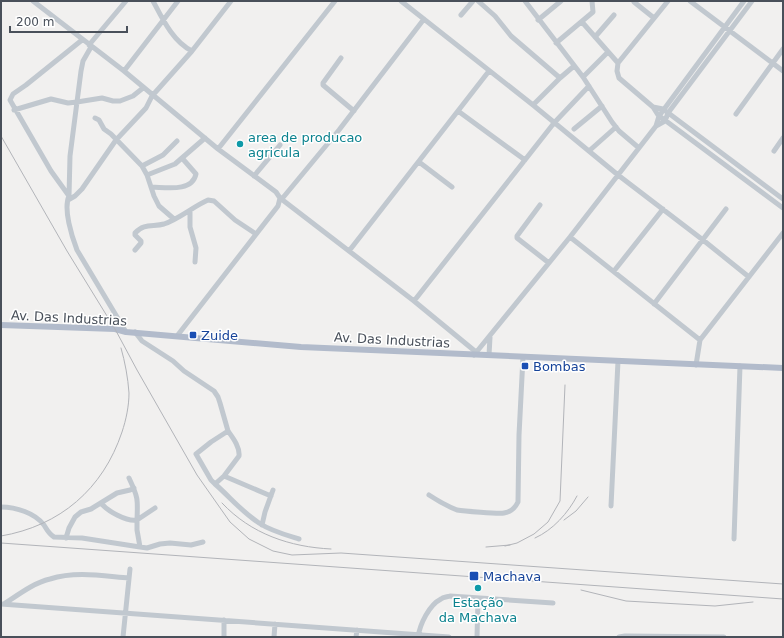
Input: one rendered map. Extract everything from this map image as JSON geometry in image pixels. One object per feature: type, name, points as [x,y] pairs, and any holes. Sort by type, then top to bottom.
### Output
[{"type":"main road","name":"Av. Das Industrias","points":[[1,325],[115,329],[126,332],[301,346],[783,368]]},
{"type":"street","points":[[33,1],[124,71],[152,96],[218,149],[276,192],[281,199],[414,301],[475,353],[570,238],[640,148],[656,126],[659,116],[666,112],[752,1]]},
{"type":"street","points":[[126,1],[90,46],[83,61],[70,156],[67,210],[76,250],[126,332]]},
{"type":"street","points":[[153,1],[164,20],[182,44],[192,50]]},
{"type":"street","points":[[124,71],[178,1]]},
{"type":"street","points":[[68,198],[75,196],[82,189],[116,140],[146,108],[152,96],[192,50],[231,1]]},
{"type":"street","points":[[218,149],[335,1]]},
{"type":"street","points":[[401,1],[533,105],[589,152],[749,277]]},
{"type":"street","points":[[461,15],[473,1]]},
{"type":"street","points":[[478,1],[495,16],[511,36],[560,78]]},
{"type":"street","points":[[525,1],[583,77],[616,127],[640,148]]},
{"type":"street","points":[[538,20],[561,1]]},
{"type":"street","points":[[556,43],[593,12],[592,1]]},
{"type":"street","points":[[668,1],[618,63],[617,71],[619,78],[653,107],[656,114],[783,208]]},
{"type":"street","points":[[690,1],[783,71]]},
{"type":"street","points":[[665,121],[666,112],[744,1]]},
{"type":"street","points":[[634,2],[654,18]]},
{"type":"street","points":[[595,37],[614,15]]},
{"type":"street","points":[[177,336],[278,206],[281,199],[354,111],[424,19]]},
{"type":"street","points":[[582,22],[618,63]]},
{"type":"street","points":[[68,198],[50,171],[14,110],[10,100],[13,94],[82,40]]},
{"type":"street","points":[[736,114],[783,49]]},
{"type":"street","points":[[583,77],[608,52]]},
{"type":"street","points":[[341,58],[323,85],[354,111]]},
{"type":"street","points":[[533,105],[574,66]]},
{"type":"street","points":[[349,251],[489,71]]},
{"type":"street","points":[[414,301],[554,123],[589,86]]},
{"type":"street","points":[[14,110],[51,99],[68,103],[94,98],[120,101],[133,96],[143,88]]},
{"type":"street","points":[[574,129],[602,106]]},
{"type":"street","points":[[653,107],[660,108],[683,124],[783,199]]},
{"type":"street","points":[[458,111],[525,160]]},
{"type":"street","points":[[95,118],[99,120],[103,127],[142,166],[159,206],[174,219]]},
{"type":"street","points":[[656,126],[665,121]]},
{"type":"street","points":[[678,130],[683,124]]},
{"type":"street","points":[[589,152],[616,127]]},
{"type":"street","points":[[147,175],[170,167],[205,138]]},
{"type":"street","points":[[774,151],[783,138]]},
{"type":"street","points":[[142,166],[162,155],[178,141]]},
{"type":"street","points":[[254,176],[280,145]]},
{"type":"street","points":[[718,160],[722,153]]},
{"type":"street","points":[[151,187],[180,187],[190,184],[195,178],[196,174],[182,158]]},
{"type":"street","points":[[419,162],[452,188]]},
{"type":"street","points":[[136,250],[141,243],[135,235],[137,230],[152,224],[163,224],[190,211],[205,201],[211,200],[235,220],[256,234]]},
{"type":"street","points":[[540,205],[517,238],[549,263]]},
{"type":"street","points":[[614,271],[663,209]]},
{"type":"street","points":[[654,304],[726,209]]},
{"type":"street","points":[[190,211],[190,227],[196,248],[195,262]]},
{"type":"street","points":[[696,365],[700,340],[783,233]]},
{"type":"street","points":[[570,238],[700,340]]},
{"type":"street","points":[[135,332],[142,341],[173,361],[184,371],[214,392],[218,397],[228,431],[240,452],[239,456],[224,476],[215,484]]},
{"type":"street","points":[[489,355],[490,336]]},
{"type":"street","points":[[429,495],[444,505],[459,510],[504,513],[516,507],[519,496],[519,435],[523,357]]},
{"type":"street","points":[[611,506],[618,361]]},
{"type":"street","points":[[734,539],[740,366]]},
{"type":"street","points":[[228,431],[196,454],[211,480],[240,508],[262,525],[276,532],[300,539]]},
{"type":"street","points":[[224,476],[271,496]]},
{"type":"street","points":[[129,478],[138,502],[137,530],[140,547]]},
{"type":"street","points":[[66,538],[69,528],[75,517],[80,512],[91,509],[117,493],[134,488]]},
{"type":"street","points":[[262,525],[264,512],[273,490]]},
{"type":"street","points":[[101,503],[109,511],[130,521],[137,520],[155,508]]},
{"type":"street","points":[[1,507],[21,510],[33,516],[43,524],[54,537],[82,538],[147,548],[160,544],[170,543],[191,545],[203,542]]},
{"type":"street","points":[[123,637],[130,569]]},
{"type":"street","points":[[2,604],[34,585],[65,575],[90,574],[129,578]]},
{"type":"street","points":[[418,636],[428,612],[435,603],[442,598],[450,596],[553,603]]},
{"type":"street","points":[[477,637],[478,599]]},
{"type":"street","points":[[2,604],[125,612],[418,636],[449,637]]},
{"type":"street","points":[[224,620],[224,637]]},
{"type":"street","points":[[274,637],[275,624]]},
{"type":"street","points":[[356,637],[357,630]]},
{"type":"street","points":[[619,637],[724,637]]},
{"type":"railway","points":[[1,136],[67,251],[115,329],[197,475],[230,522],[249,539],[273,551],[292,555],[341,553],[783,584]]},
{"type":"railway","points":[[1,536],[42,524],[60,514],[76,502],[91,487],[103,471],[114,452],[122,432],[128,408],[128,382],[121,348]]},
{"type":"railway","points":[[505,546],[517,543],[534,534],[548,522],[560,501],[565,385]]},
{"type":"railway","points":[[535,538],[542,535],[554,526],[569,509],[577,496]]},
{"type":"railway","points":[[564,520],[576,511],[588,497]]},
{"type":"railway","points":[[222,503],[233,514],[246,523],[258,531],[272,537],[286,542],[316,548],[331,549]]},
{"type":"railway","points":[[1,543],[783,599]]},
{"type":"railway","points":[[486,547],[510,545]]},
{"type":"railway","points":[[581,590],[626,601],[715,606],[753,602]]},
{"type":"place","name":"area de producao agricula","points":[[240,144]]},
{"type":"place","name":"Zuide","points":[[193,335]]},
{"type":"place","name":"Bombas","points":[[525,366]]},
{"type":"place","name":"Machava","points":[[474,576]]},
{"type":"place","name":"Estação da Machava","points":[[478,588]]}]
